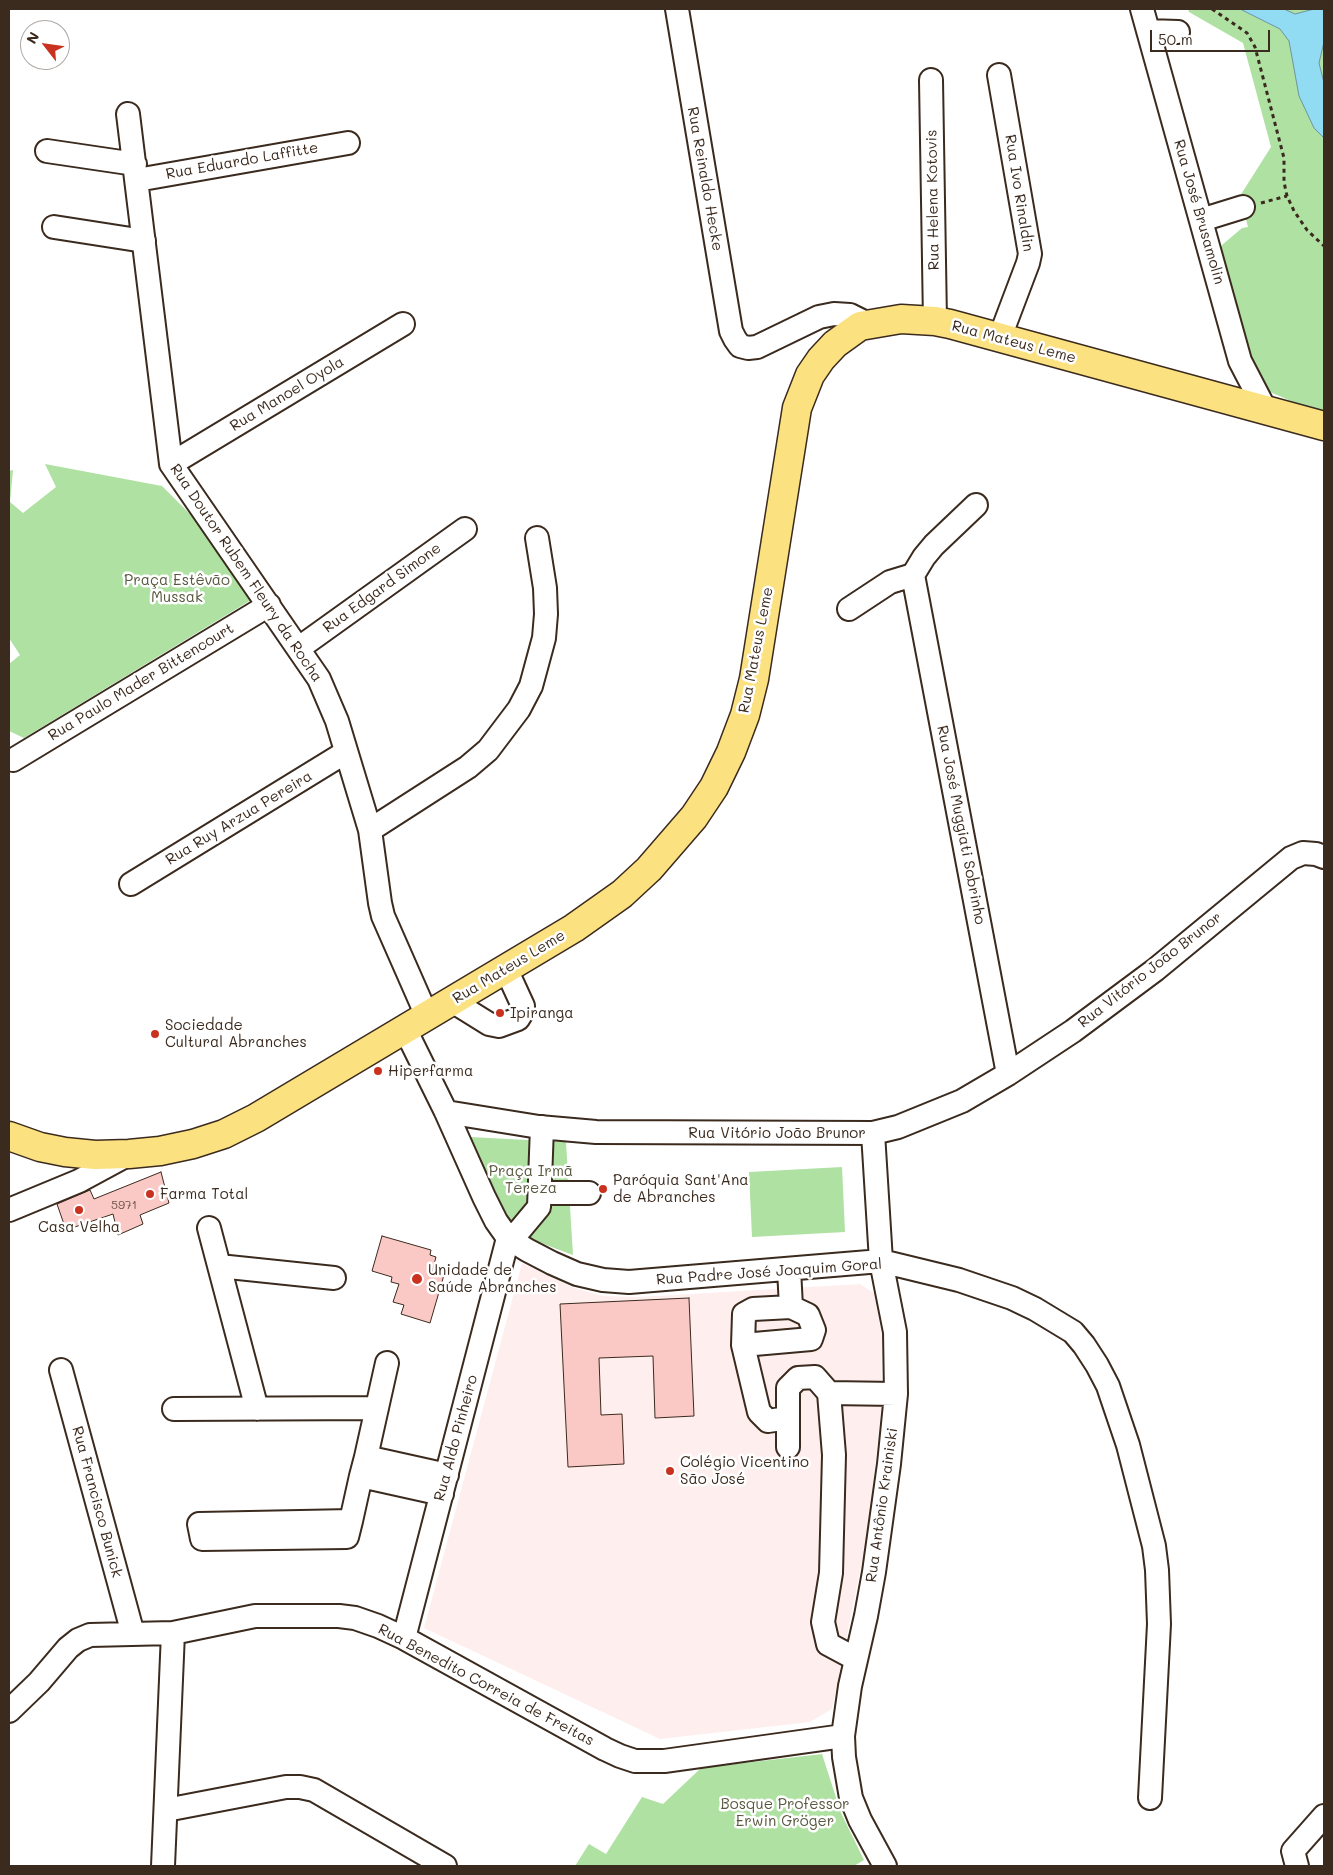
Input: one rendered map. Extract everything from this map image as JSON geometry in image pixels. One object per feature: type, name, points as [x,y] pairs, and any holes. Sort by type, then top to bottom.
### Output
[{"type":"main road","name":"Rua Mateus Leme","points":[[128,1154],[193,1144],[224,1134],[256,1118],[574,928],[622,894],[649,870],[674,842],[714,787],[731,752],[745,716],[754,679],[793,430],[802,392],[810,375],[834,344],[860,326],[901,320],[935,321],[1324,426]]},
{"type":"main road","points":[[12,1135],[65,1152],[95,1155],[128,1154]]},
{"type":"street","name":"Rua Reinaldo Hecke","points":[[677,9],[731,331],[735,339],[740,346],[748,348],[758,347],[819,317],[834,314],[850,315],[868,324]]},
{"type":"street","name":"Rua José Brusamolin","points":[[1142,9],[1202,201],[1240,361],[1266,411]]},
{"type":"street","points":[[1148,31],[1178,32]]},
{"type":"street","name":"Rua Ivo Rinaldin","points":[[999,75],[1030,254],[1028,264],[1000,337]]},
{"type":"street","name":"Rua Helena Kotovis","points":[[931,80],[935,321]]},
{"type":"street","name":"Rua Doutor Rubem Fleury da Rocha","points":[[128,114],[171,464],[299,648],[322,686],[337,722],[370,830],[380,903],[416,1023]]},
{"type":"street","name":"Rua Eduardo Laffitte","points":[[47,151],[136,172],[348,143]]},
{"type":"street","points":[[1202,201],[1243,207]]},
{"type":"street","points":[[54,227],[144,240]]},
{"type":"street","name":"Rua Manoel Oyola","points":[[171,464],[403,324]]},
{"type":"street","points":[[849,609],[890,582],[913,575],[934,545],[976,505]]},
{"type":"street","name":"Rua Edgard Simone","points":[[299,648],[465,529]]},
{"type":"street","points":[[370,830],[468,767],[488,750],[519,709],[531,686],[544,638],[546,614],[545,588],[537,538]]},
{"type":"street","name":"Rua José Muggiati Sobrinho","points":[[913,575],[1008,1074]]},
{"type":"street","name":"Rua Paulo Mader Bittencourt","points":[[13,760],[269,605]]},
{"type":"street","name":"Rua Ruy Arzua Pereira","points":[[131,884],[346,752]]},
{"type":"street","name":"Rua Vitório João Brunor","points":[[446,1112],[542,1127],[596,1132],[873,1133],[898,1127],[962,1101],[1008,1074],[1117,1000],[1290,858],[1304,853],[1324,857]]},
{"type":"street","points":[[452,1001],[489,1024],[499,1026],[518,1019],[523,1011],[522,1006],[506,969]]},
{"type":"street","points":[[416,1023],[446,1112]]},
{"type":"street","name":"Rua Padre José Joaquim Goral","points":[[446,1112],[484,1197],[496,1221],[508,1238],[527,1250],[577,1274],[603,1280],[629,1282],[881,1261],[1012,1298],[1042,1313],[1073,1332],[1097,1365],[1108,1386],[1128,1445],[1150,1525],[1157,1570],[1158,1624],[1150,1798]]},
{"type":"street","points":[[508,1238],[519,1231],[539,1207],[542,1127]]},
{"type":"street","name":"Rua Antônio Krainiski","points":[[873,1133],[881,1261],[895,1332],[896,1394],[884,1503],[867,1607],[846,1704],[843,1736],[844,1757],[851,1798],[863,1826],[885,1866]]},
{"type":"street","name":"Rua Mateus Leme","points":[[9,1210],[79,1181],[128,1154]]},
{"type":"street","points":[[540,1193],[589,1193]]},
{"type":"street","points":[[209,1228],[257,1409]]},
{"type":"street","name":"Rua Aldo Pinheiro","points":[[404,1638],[508,1238]]},
{"type":"street","points":[[219,1266],[334,1278]]},
{"type":"street","points":[[789,1269],[791,1307]]},
{"type":"street","points":[[742,1345],[811,1339],[814,1330],[808,1316],[791,1307],[753,1309],[744,1314],[742,1345],[759,1412],[768,1421],[788,1418]]},
{"type":"street","points":[[351,1522],[200,1524],[202,1539],[348,1537],[387,1363]]},
{"type":"street","name":"Rua Francisco Bunick","points":[[61,1370],[133,1634]]},
{"type":"street","points":[[788,1447],[788,1388],[798,1378],[815,1377],[829,1393],[834,1455],[832,1563],[823,1622],[828,1644],[856,1659]]},
{"type":"street","points":[[829,1393],[896,1394]]},
{"type":"street","points":[[174,1409],[377,1408]]},
{"type":"street","points":[[363,1466],[444,1484]]},
{"type":"street","name":"Rua Benedito Correia de Freitas","points":[[9,1711],[39,1682],[68,1648],[78,1640],[90,1635],[173,1633],[255,1616],[338,1616],[355,1618],[404,1638],[597,1745],[635,1761],[664,1761],[843,1736]]},
{"type":"street","points":[[163,1866],[173,1633]]},
{"type":"street","points":[[166,1810],[286,1787],[300,1787],[314,1790],[445,1866]]},
{"type":"street","points":[[1297,1866],[1293,1851],[1324,1816]]},
{"type":"path","points":[[1212,9],[1248,33],[1255,47],[1284,158],[1284,182],[1287,196],[1294,211],[1307,230],[1324,246]]},
{"type":"path","points":[[1243,207],[1287,196]]},
{"type":"shaded area","name":"Colégio Vicentino São José","points":[[522,1263],[574,1288],[603,1296],[639,1297],[860,1284],[874,1293],[882,1337],[881,1411],[868,1532],[832,1709],[810,1722],[660,1739],[424,1628]]},
{"type":"green space","points":[[1188,9],[1324,9],[1324,415],[1270,392],[1240,374],[1212,276],[1222,245],[1242,228],[1248,227],[1240,196],[1271,147],[1243,43],[1189,12]]},
{"type":"green space","name":"Praça Estêvão Mussak","points":[[45,464],[162,486],[191,515],[251,600],[24,738],[9,731],[9,664],[20,655],[9,638],[9,471],[13,470],[10,502],[23,513],[56,487]]},
{"type":"green space","name":"Praça Irmã Tereza","points":[[470,1137],[566,1142],[573,1255],[514,1233]]},
{"type":"green space","points":[[842,1167],[845,1232],[752,1237],[749,1172]]},
{"type":"green space","name":"Bosque Professor Erwin Gröger","points":[[822,1754],[841,1813],[864,1860],[854,1866],[575,1866],[589,1844],[606,1854],[642,1797],[663,1804],[701,1768]]},
{"type":"water","points":[[1240,9],[1284,9],[1295,14],[1314,9],[1324,9],[1324,42],[1319,63],[1324,83],[1324,138],[1314,128],[1299,96],[1289,41],[1280,29]]},
{"type":"building","points":[[161,1172],[169,1203],[140,1215],[143,1224],[118,1235],[113,1214],[66,1230],[57,1204],[90,1190],[94,1199]]},
{"type":"building","name":"Unidade de Saúde Abranches","points":[[382,1236],[431,1250],[430,1255],[436,1257],[432,1272],[444,1275],[430,1323],[401,1314],[404,1305],[393,1302],[399,1284],[391,1282],[392,1277],[372,1271]]},
{"type":"building","points":[[689,1298],[694,1416],[655,1418],[653,1356],[599,1358],[601,1415],[622,1414],[624,1464],[568,1467],[560,1304]]},
{"type":"place","name":"Ipiranga","points":[[500,1013]]},
{"type":"place","name":"Sociedade Cultural Abranches","points":[[155,1034]]},
{"type":"place","name":"Hiperfarma","points":[[378,1071]]},
{"type":"place","name":"Paróquia Sant'Ana de Abranches","points":[[603,1189]]},
{"type":"place","name":"Farma Total","points":[[150,1194]]},
{"type":"place","name":"Casa Velha","points":[[79,1210]]},
{"type":"place","name":"Unidade de Saúde Abranches","points":[[417,1279]]},
{"type":"place","name":"Colégio Vicentino São José","points":[[670,1471]]}]
